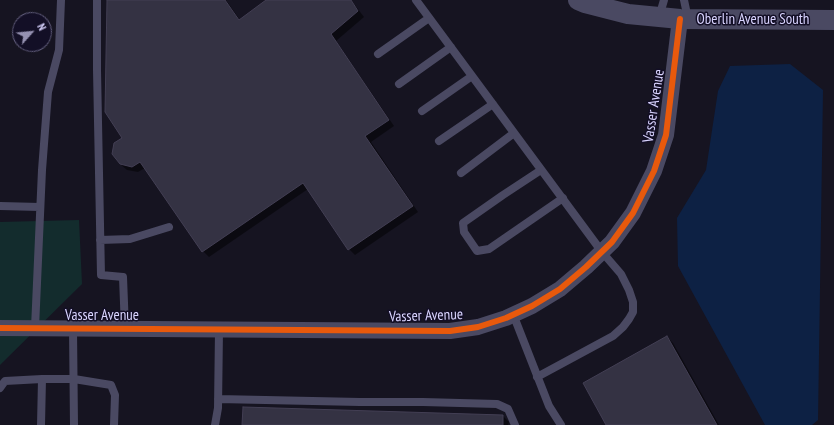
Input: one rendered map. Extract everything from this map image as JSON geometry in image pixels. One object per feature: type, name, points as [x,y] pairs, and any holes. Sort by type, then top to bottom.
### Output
[{"type":"street","name":"Oberlin Avenue South","points":[[578,0],[584,3],[628,14],[662,9],[684,19],[834,20]]},
{"type":"street","name":"Vasser Avenue","points":[[0,328],[450,331],[478,327],[506,318],[532,306],[560,289],[612,242],[633,213],[654,171],[666,135],[684,19]]},
{"type":"lane","points":[[35,328],[42,170],[48,92],[59,50],[61,0]]},
{"type":"lane","points":[[97,0],[101,275],[122,277],[125,329]]},
{"type":"lane","points":[[416,0],[602,252],[621,274],[633,302],[632,312],[629,319],[613,336],[537,376]]},
{"type":"lane","points":[[684,0],[684,19]]},
{"type":"lane","points":[[378,54],[429,18]]},
{"type":"lane","points":[[399,84],[451,47]]},
{"type":"lane","points":[[422,112],[472,76]]},
{"type":"lane","points":[[439,141],[493,104]]},
{"type":"lane","points":[[461,173],[514,133]]},
{"type":"lane","points":[[541,170],[462,224],[464,232],[477,251],[489,249],[562,198]]},
{"type":"lane","points":[[0,206],[40,208]]},
{"type":"lane","points":[[100,240],[130,239],[169,227]]},
{"type":"lane","points":[[513,314],[549,406],[561,425]]},
{"type":"lane","points":[[73,329],[74,425]]},
{"type":"lane","points":[[215,425],[218,408],[219,330]]},
{"type":"lane","points":[[41,425],[42,379]]},
{"type":"lane","points":[[0,388],[5,381],[42,379],[74,379],[111,385],[115,395],[114,425]]},
{"type":"lane","points":[[218,399],[496,404],[508,409],[515,425]]},
{"type":"green space","points":[[79,220],[82,284],[0,365],[0,222]]},
{"type":"water","points":[[790,64],[823,90],[818,420],[812,425],[765,425],[678,266],[677,218],[706,170],[718,91],[730,66]]},
{"type":"building","points":[[107,0],[225,0],[239,20],[266,0],[351,0],[358,11],[331,34],[389,120],[365,136],[413,206],[348,250],[303,183],[202,252],[140,162],[132,167],[120,164],[112,154],[114,143],[122,138],[105,112]]},
{"type":"building","points":[[667,336],[717,425],[606,425],[583,383]]},
{"type":"building","points":[[243,407],[503,415],[503,425],[242,425]]},
{"type":"cycle path","points":[[0,328],[450,331],[478,327],[506,318],[532,306],[560,289],[612,242],[633,213],[654,171],[666,135],[680,19]]}]
